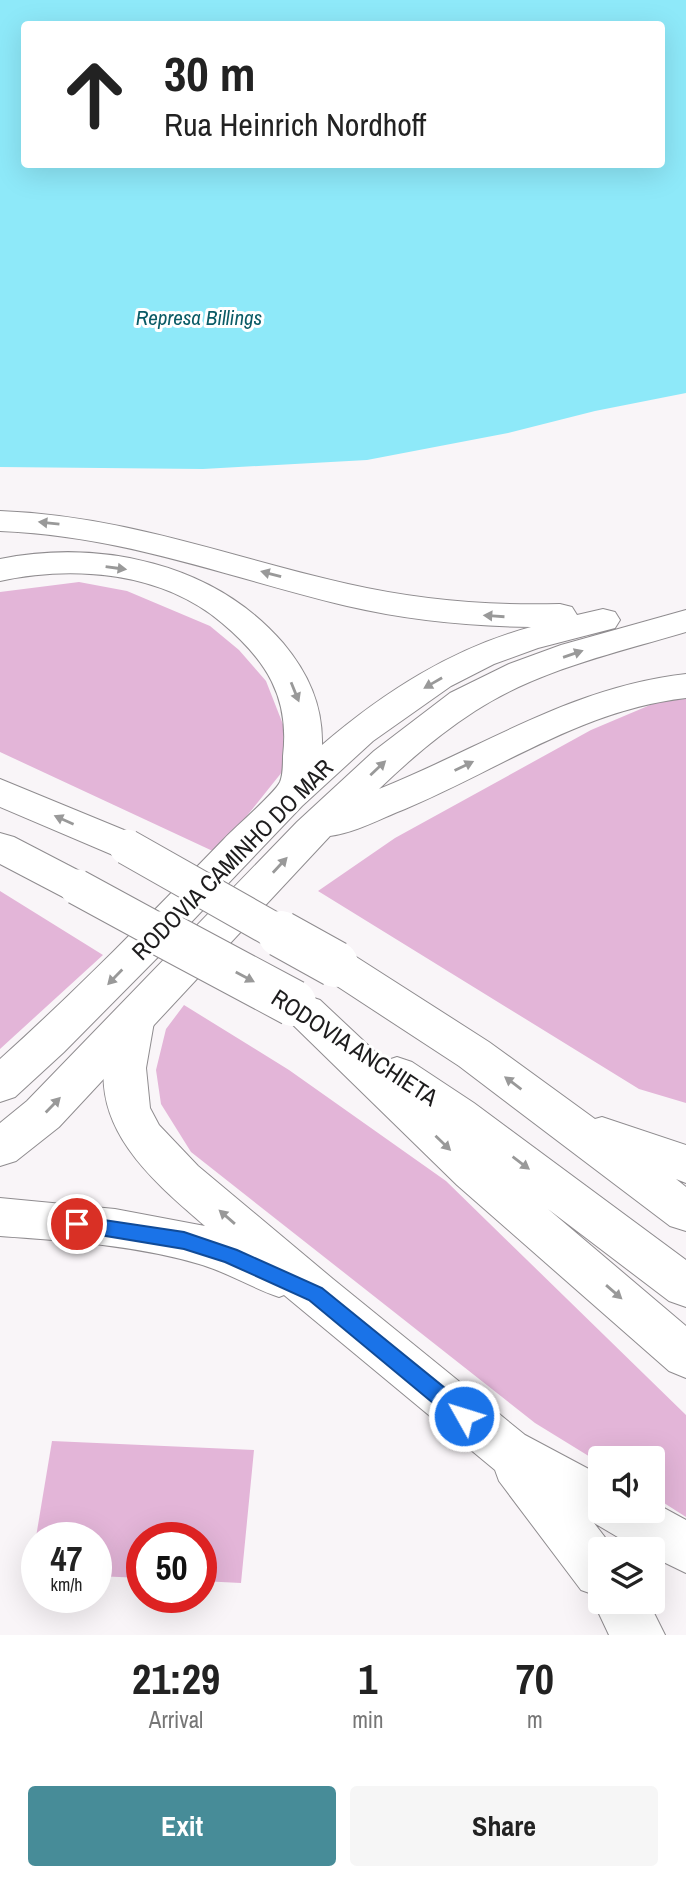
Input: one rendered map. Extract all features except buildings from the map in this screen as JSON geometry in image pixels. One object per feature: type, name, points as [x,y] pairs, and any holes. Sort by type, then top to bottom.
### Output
[{"type":"main road","points":[[0,521],[28,521],[104,529],[349,595],[433,610],[501,617],[635,613]]},
{"type":"main road","points":[[0,570],[48,562],[131,570],[176,582],[224,607],[277,658],[296,691],[303,719],[304,746],[298,786]]},
{"type":"main road","name":"RODOVIA CAMINHO DO MAR","points":[[0,1085],[89,1004],[298,786],[371,724],[429,685],[480,657],[533,636],[686,604]]},
{"type":"main road","name":"RODOVIA CAMINHO DO MAR","points":[[0,1148],[43,1114],[311,832],[387,760],[463,702],[522,672],[574,653],[686,621]]},
{"type":"main road","points":[[311,832],[426,785],[544,728],[616,698],[667,687],[686,686]]},
{"type":"main road","points":[[0,792],[127,848],[335,964],[474,1054],[686,1212]]},
{"type":"main road","name":"RODOVIA ANCHIETA","points":[[0,846],[299,1007],[458,1116],[686,1287]]},
{"type":"main road","points":[[299,1007],[473,1172],[686,1356]]},
{"type":"main road","points":[[133,1022],[124,1068],[128,1108],[143,1138],[182,1179],[316,1294],[507,1451],[588,1495]]},
{"type":"main road","points":[[568,1124],[686,1164]]},
{"type":"main road","points":[[0,1217],[53,1221],[184,1240],[230,1255],[316,1294]]},
{"type":"main road","points":[[507,1451],[588,1556]]},
{"type":"main road","points":[[641,1523],[686,1548]]},
{"type":"main road","points":[[626,1614],[638,1635]]},
{"type":"shaded area","points":[[79,582],[127,591],[210,626],[239,650],[266,681],[284,727],[282,772],[217,853],[0,752],[0,592]]},
{"type":"shaded area","points":[[686,699],[686,1103],[639,1089],[318,891],[395,838],[591,730],[662,700]]},
{"type":"shaded area","points":[[0,891],[103,955],[0,1049]]},
{"type":"shaded area","points":[[184,1005],[289,1070],[446,1181],[686,1415],[686,1517],[665,1504],[665,1446],[588,1446],[588,1456],[535,1423],[191,1152],[161,1104],[156,1070],[166,1029]]},
{"type":"shaded area","points":[[52,1441],[254,1450],[241,1583],[217,1582],[217,1522],[126,1522],[126,1577],[112,1577],[112,1522],[38,1522]]},
{"type":"water","name":"Represa Billings","points":[[0,0],[686,0],[686,393],[595,411],[508,433],[367,460],[203,469],[0,467]]},
{"type":"route","points":[[77,1224],[184,1240],[230,1255],[316,1294],[464,1416]]}]
